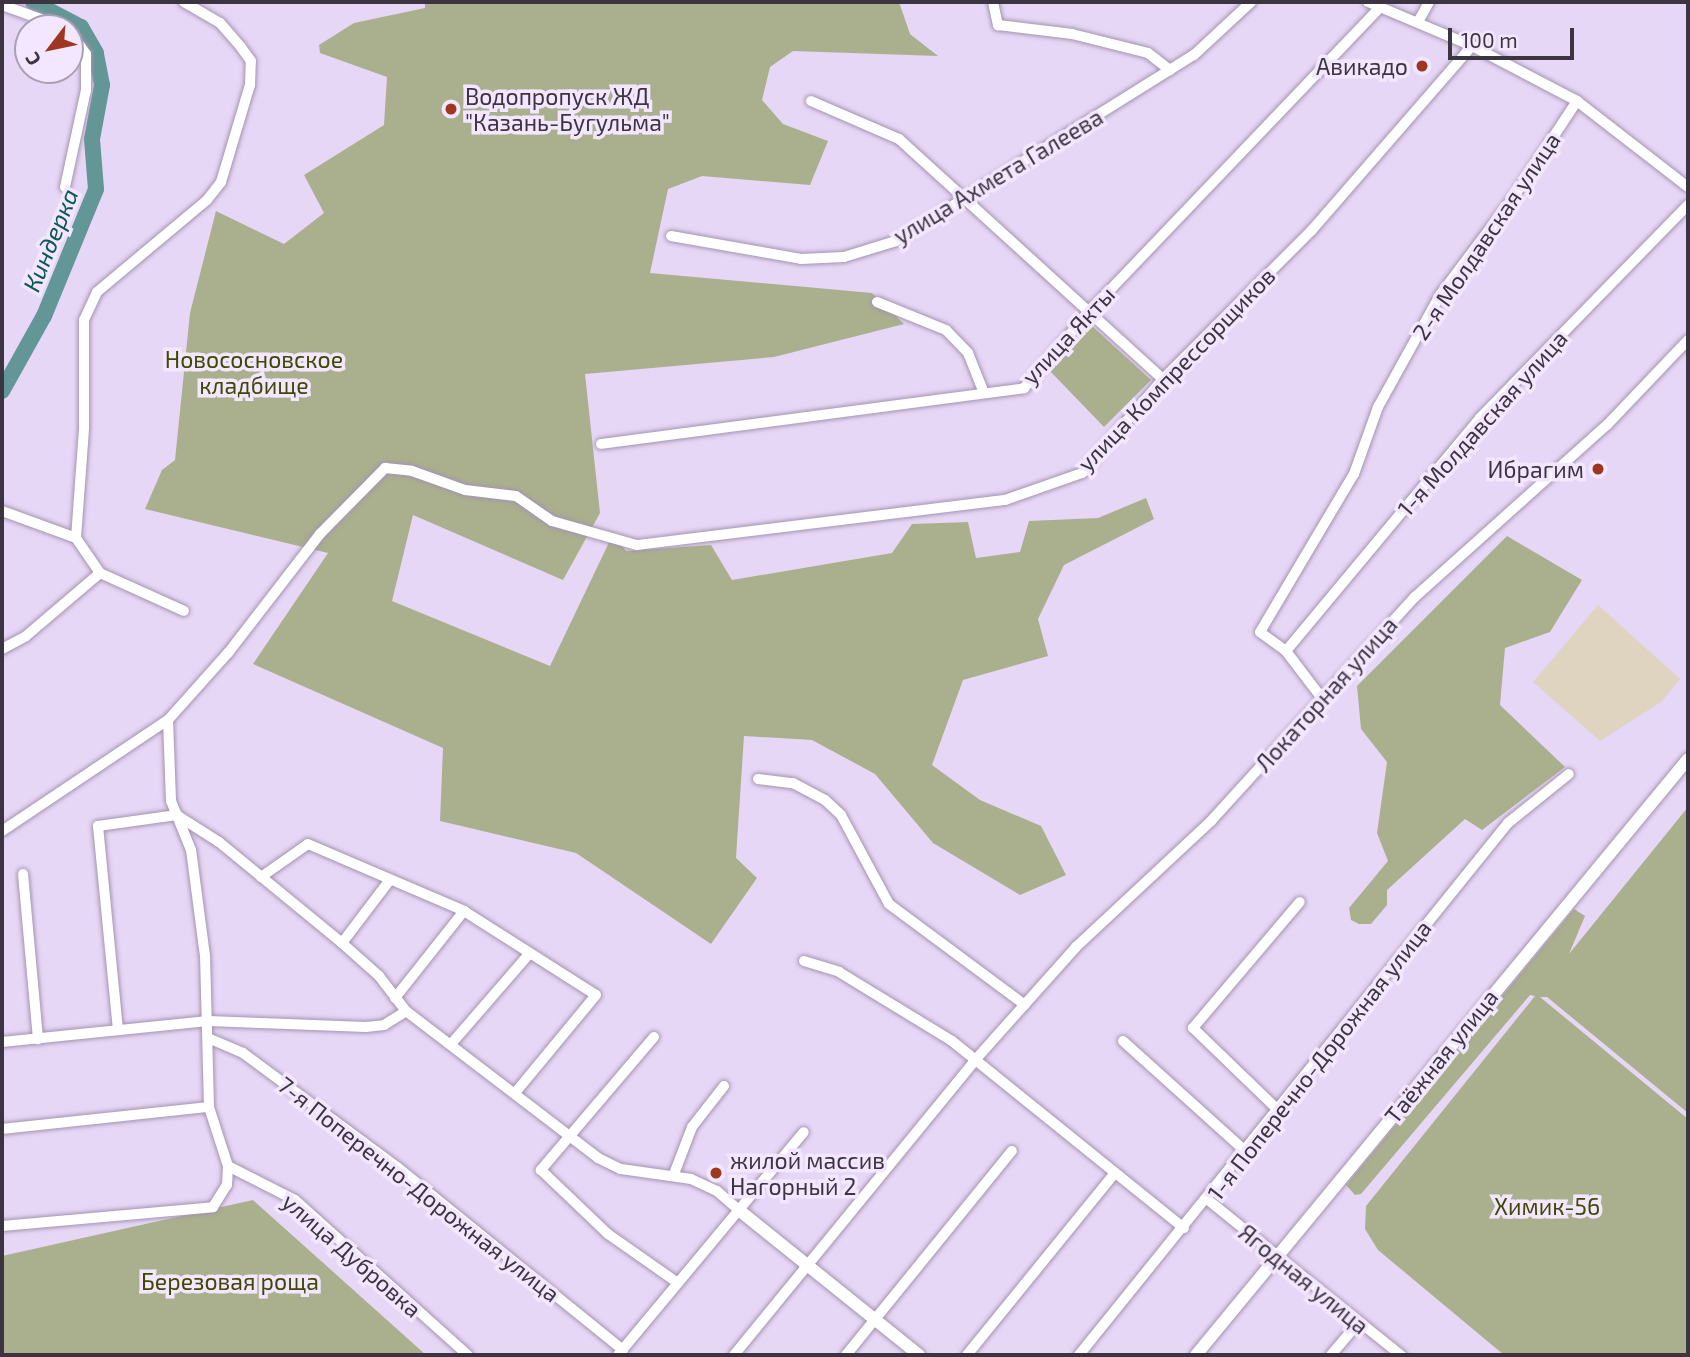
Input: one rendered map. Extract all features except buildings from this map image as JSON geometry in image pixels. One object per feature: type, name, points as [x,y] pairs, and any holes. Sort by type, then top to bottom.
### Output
[{"type":"street","points":[[76,538],[84,428],[84,320],[97,292],[207,200],[221,182],[250,85],[251,61],[241,47],[220,23],[184,2]]},
{"type":"street","points":[[993,2],[998,25],[1072,34],[1149,53],[1170,70]]},
{"type":"street","name":"улица Ахмета Галеева","points":[[671,236],[801,259],[844,257],[895,241],[1194,55],[1251,2]]},
{"type":"street","points":[[1368,2],[1472,46],[1577,101],[1688,187]]},
{"type":"street","points":[[1418,22],[1429,2]]},
{"type":"street","points":[[2,5],[26,14]]},
{"type":"street","name":"улица Якты","points":[[601,444],[1024,388],[1088,313],[1380,7]]},
{"type":"street","name":"улица Компрессорщиков","points":[[168,720],[228,653],[320,534],[385,468],[412,471],[465,490],[516,496],[552,522],[583,534],[620,537],[637,545],[1005,500],[1082,473],[1163,379],[1312,230],[1472,46]]},
{"type":"street","points":[[65,187],[86,90],[84,51]]},
{"type":"street","points":[[811,101],[899,139],[1163,379]]},
{"type":"street","name":"2-я Молдавская улица","points":[[1286,651],[1260,632],[1354,474],[1377,407],[1440,295],[1513,198],[1577,101]]},
{"type":"street","name":"1-я Молдавская улица","points":[[1286,651],[1480,418],[1688,205]]},
{"type":"street","points":[[877,302],[946,330],[968,353],[984,393]]},
{"type":"street","name":"Локаторная улица","points":[[734,1355],[976,1059],[1076,947],[1210,821],[1415,597],[1607,425],[1688,340]]},
{"type":"street","points":[[2,511],[76,538],[100,573],[184,611]]},
{"type":"street","points":[[2,649],[26,636],[100,573]]},
{"type":"street","points":[[1286,651],[1321,697]]},
{"type":"street","points":[[2,1226],[213,1208],[228,1185],[228,1166],[209,1107],[205,956],[191,849],[171,801],[168,720]]},
{"type":"street","points":[[2,831],[168,720]]},
{"type":"street","name":"Таёжная улица","points":[[1196,1355],[1688,759]]},
{"type":"street","name":"1-я Поперечно-Дорожная улица","points":[[1079,1355],[1208,1200],[1277,1109],[1508,823],[1569,774]]},
{"type":"street","points":[[758,779],[793,783],[825,800],[841,815],[889,904],[1025,1005]]},
{"type":"street","points":[[118,1030],[98,826],[177,816],[219,842],[342,943],[379,976],[406,1011],[452,1043],[569,1138],[621,1168],[674,1174],[717,1191],[807,1267],[919,1355]]},
{"type":"street","points":[[261,877],[309,844],[388,881],[464,911],[596,995],[515,1093]]},
{"type":"street","points":[[23,874],[37,1039]]},
{"type":"street","points":[[342,943],[388,881]]},
{"type":"street","points":[[1277,1109],[1193,1028],[1300,902]]},
{"type":"street","points":[[395,998],[464,911]]},
{"type":"street","points":[[452,1043],[530,953]]},
{"type":"street","points":[[804,961],[839,972],[976,1059],[1047,1114],[1114,1174],[1184,1228]]},
{"type":"street","points":[[2,1042],[208,1021],[366,1027],[384,1025],[406,1011]]},
{"type":"street","points":[[654,1037],[541,1170],[608,1234],[678,1283]]},
{"type":"street","name":"7-я Поперечно-Дорожная улица","points":[[208,1038],[243,1054],[397,1167],[621,1352]]},
{"type":"street","points":[[1123,1041],[1245,1151]]},
{"type":"street","points":[[674,1174],[692,1127],[724,1086]]},
{"type":"street","points":[[2,1129],[209,1107]]},
{"type":"street","points":[[621,1352],[804,1132]]},
{"type":"street","points":[[846,1355],[1012,1151]]},
{"type":"street","name":"улица Дубровка","points":[[228,1166],[296,1200],[468,1355]]},
{"type":"street","points":[[967,1355],[1114,1174]]},
{"type":"street","name":"Ягодная улица","points":[[1208,1200],[1276,1259],[1401,1355]]},
{"type":"street","points":[[1331,1355],[1358,1323]]},
{"type":"shaded area","points":[[1598,605],[1680,679],[1661,702],[1600,741],[1533,682]]},
{"type":"green space","name":"Новососновское кладбище","points":[[425,2],[899,2],[910,34],[938,56],[793,51],[770,67],[762,100],[783,124],[828,141],[810,185],[702,176],[668,189],[650,273],[872,293],[904,324],[774,357],[585,374],[600,513],[563,580],[413,515],[392,601],[550,666],[613,534],[626,551],[711,545],[732,580],[892,553],[912,524],[968,522],[976,558],[1020,552],[1029,521],[1098,518],[1146,498],[1154,519],[1064,565],[1038,619],[1048,656],[963,680],[932,765],[980,800],[1041,826],[1066,875],[1020,895],[933,843],[875,774],[812,740],[744,736],[736,858],[757,878],[711,944],[576,853],[440,821],[443,748],[253,664],[328,553],[145,509],[162,470],[175,460],[190,313],[216,211],[284,244],[324,213],[304,175],[384,125],[387,77],[320,53],[319,45],[354,23],[425,8]]},
{"type":"green space","points":[[1092,326],[1151,380],[1104,427],[1048,369]]},
{"type":"green space","points":[[1507,536],[1582,580],[1550,632],[1505,648],[1500,705],[1565,767],[1482,830],[1465,819],[1387,890],[1387,905],[1371,924],[1359,924],[1351,920],[1349,908],[1388,861],[1377,833],[1387,762],[1361,729],[1357,686]]},
{"type":"green space","name":"Химик-56","points":[[1688,807],[1688,1113],[1547,997],[1540,997],[1688,1119],[1688,1355],[1504,1355],[1378,1250],[1365,1229],[1366,1206],[1535,996],[1530,995],[1361,1194],[1355,1195],[1346,1185],[1574,909],[1585,916],[1569,954]]},
{"type":"green space","name":"Березовая роща","points":[[253,1200],[426,1355],[2,1355],[2,1256]]},
{"type":"waterway","name":"Киндерка","points":[[2,391],[44,316],[96,189],[92,139],[102,85],[96,53],[81,27],[33,2]]},
{"type":"place","name":"Авикадо","points":[[1422,66]]},
{"type":"place","name":"Водопропуск ЖД \"Казань-Бугульма\"","points":[[451,109]]},
{"type":"place","name":"Ибрагим","points":[[1598,469]]},
{"type":"place","name":"жилой массив Нагорный 2","points":[[716,1173]]}]
